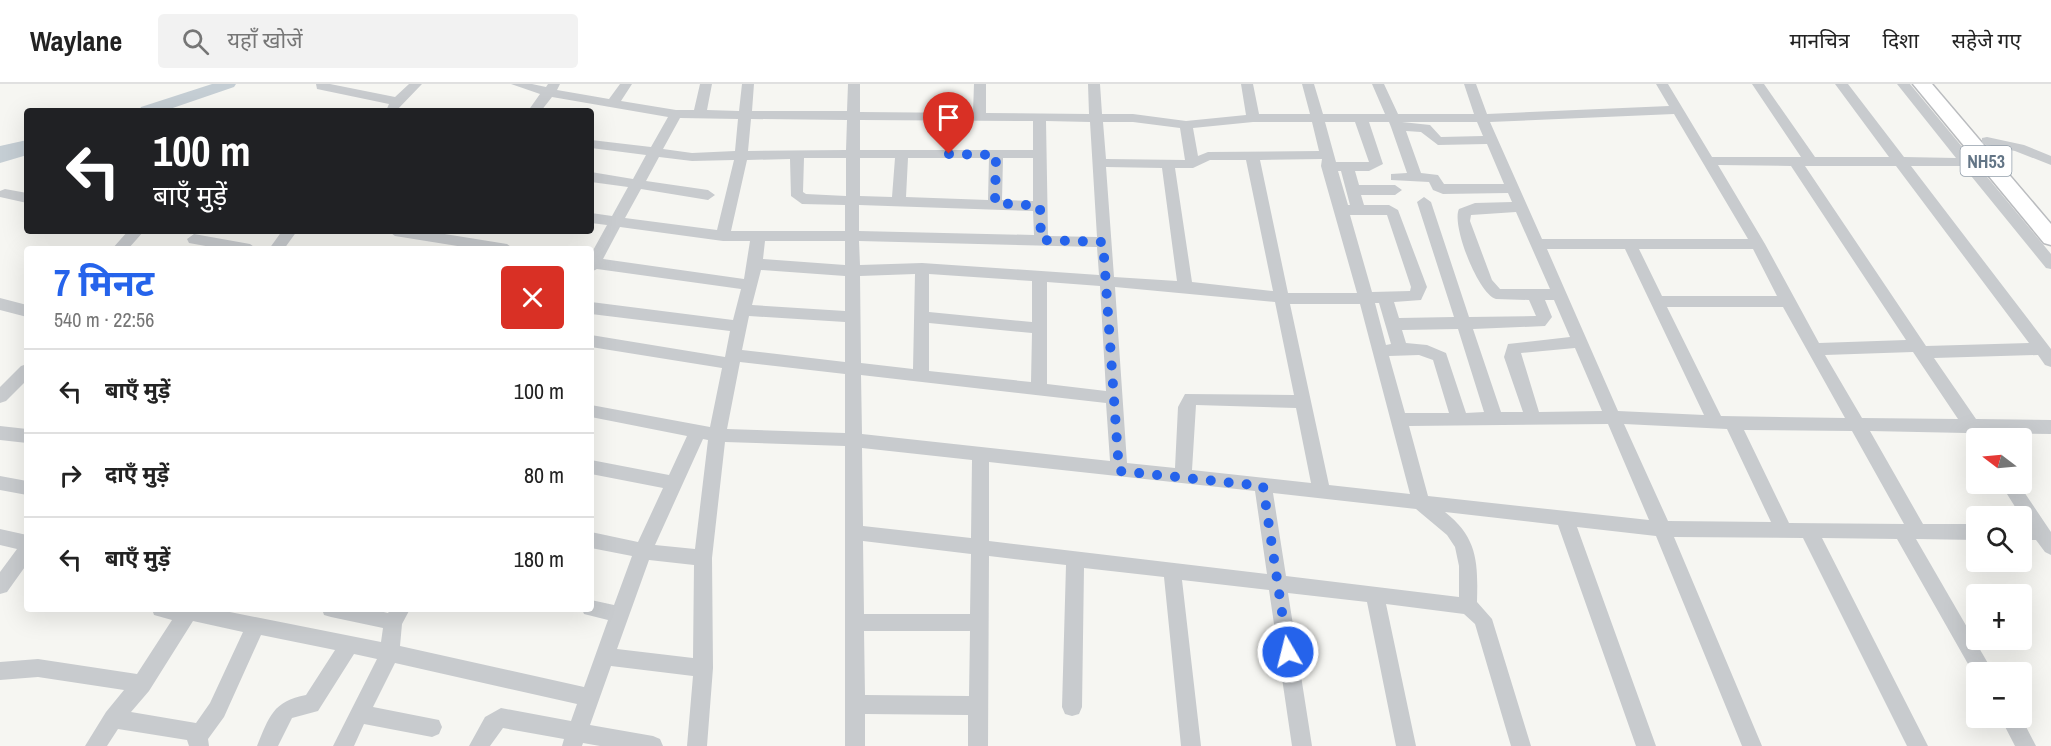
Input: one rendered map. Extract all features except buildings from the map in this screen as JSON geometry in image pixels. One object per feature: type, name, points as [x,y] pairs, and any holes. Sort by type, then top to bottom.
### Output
[{"type":"highway","name":"NH53","points":[[1922,84],[2051,238]]},
{"type":"highway","name":"NH53","points":[[1937,84],[2051,216]]},
{"type":"street","points":[[321,86],[394,107],[416,84]]},
{"type":"street","points":[[517,84],[551,88],[612,104],[676,114],[1096,117],[1133,118],[1186,125],[1253,118],[1361,119],[1425,128],[1434,140],[1443,142],[1493,140]]},
{"type":"street","points":[[612,104],[626,84]]},
{"type":"street","points":[[699,115],[706,84]]},
{"type":"street","points":[[723,236],[741,157],[743,116],[748,84]]},
{"type":"street","points":[[854,84],[852,236],[855,746]]},
{"type":"street","points":[[979,117],[980,84]]},
{"type":"street","points":[[1094,84],[1119,471]]},
{"type":"street","points":[[1247,84],[1253,118]]},
{"type":"street","points":[[1308,84],[1326,160],[1421,503],[1454,531],[1463,543],[1467,559],[1468,606]]},
{"type":"street","points":[[1378,84],[1415,177]]},
{"type":"street","points":[[1470,84],[1482,118],[1614,417],[1752,746]]},
{"type":"street","points":[[1662,84],[1706,161],[1758,244],[1786,301],[1859,426],[1910,532],[1978,662]]},
{"type":"street","points":[[1758,84],[1920,349],[1973,428]]},
{"type":"street","points":[[1841,84],[2046,355]]},
{"type":"street","points":[[1903,84],[2051,264]]},
{"type":"street","points":[[536,108],[551,88]]},
{"type":"street","points":[[1395,123],[1677,110]]},
{"type":"street","points":[[594,261],[676,114]]},
{"type":"street","points":[[1039,117],[1041,240]]},
{"type":"street","points":[[1099,163],[1193,164],[1208,156],[1252,155],[1326,160],[1347,166],[1375,166],[1361,119]]},
{"type":"street","points":[[1186,125],[1193,164]]},
{"type":"street","points":[[1986,141],[2019,148],[2051,161]]},
{"type":"street","points":[[594,144],[692,157],[797,154],[1040,154]]},
{"type":"street","points":[[797,154],[798,197],[810,200],[899,200],[1040,206]]},
{"type":"street","points":[[899,200],[902,154]]},
{"type":"street","points":[[995,203],[996,155]]},
{"type":"street","points":[[1252,155],[1322,493]]},
{"type":"street","points":[[1706,161],[1969,162]]},
{"type":"street","points":[[1168,164],[1185,287]]},
{"type":"street","points":[[1347,166],[1358,210]]},
{"type":"street","points":[[594,177],[708,195]]},
{"type":"street","points":[[1353,190],[1415,177],[1433,178],[1440,189],[1514,188]]},
{"type":"street","points":[[5,194],[24,197]]},
{"type":"street","points":[[1424,202],[1494,417]]},
{"type":"street","points":[[1522,207],[1468,209],[1464,212],[1463,221],[1490,290],[1503,295],[1561,295]]},
{"type":"street","points":[[755,264],[854,271],[922,268],[1185,287],[1282,297],[1365,300],[1411,298],[1419,292],[1393,213],[1389,210],[1340,210]]},
{"type":"street","points":[[594,218],[723,236],[852,236],[1103,242]]},
{"type":"street","points":[[122,246],[134,234]]},
{"type":"street","points":[[278,246],[288,234]]},
{"type":"street","points":[[410,234],[485,246]]},
{"type":"street","points":[[697,746],[703,668],[704,558],[717,435],[739,326],[755,264],[758,236]]},
{"type":"street","points":[[194,239],[232,246]]},
{"type":"street","points":[[1629,243],[1657,302],[1784,531]]},
{"type":"street","points":[[1539,244],[1758,244]]},
{"type":"street","points":[[594,265],[750,285]]},
{"type":"street","points":[[921,375],[922,268]]},
{"type":"street","points":[[1039,389],[1041,276]]},
{"type":"street","points":[[1393,324],[1540,322],[1544,317],[1535,295]]},
{"type":"street","points":[[1386,299],[1400,350]]},
{"type":"street","points":[[1657,302],[1786,301]]},
{"type":"street","points":[[0,304],[24,310]]},
{"type":"street","points":[[594,308],[739,326]]},
{"type":"street","points":[[744,310],[853,317]]},
{"type":"street","points":[[922,317],[1040,328]]},
{"type":"street","points":[[594,341],[733,360],[854,368],[1115,398]]},
{"type":"street","points":[[1533,417],[1512,352],[1520,346],[1581,342]]},
{"type":"street","points":[[1815,349],[1920,349],[2046,355]]},
{"type":"street","points":[[1379,351],[1432,351],[1440,357],[1459,418]]},
{"type":"street","points":[[0,398],[24,373]]},
{"type":"street","points":[[1183,478],[1186,407],[1191,398],[1304,402]]},
{"type":"street","points":[[594,412],[717,435],[853,440],[1662,529],[1966,532]]},
{"type":"street","points":[[1398,420],[1614,417],[1966,432]]},
{"type":"street","points":[[2032,429],[2051,427]]},
{"type":"street","points":[[574,740],[643,551],[698,431]]},
{"type":"street","points":[[0,432],[24,436]]},
{"type":"street","points":[[978,746],[981,455]]},
{"type":"street","points":[[594,468],[676,483]]},
{"type":"street","points":[[0,483],[24,487]]},
{"type":"street","points":[[1263,486],[1302,746]]},
{"type":"street","points":[[2016,494],[2046,540]]},
{"type":"street","points":[[1565,519],[1646,746]]},
{"type":"street","points":[[1809,531],[1918,746]]},
{"type":"street","points":[[853,532],[1468,606],[1483,619],[1521,746]]},
{"type":"street","points":[[0,537],[24,542]]},
{"type":"street","points":[[594,541],[643,551],[704,558]]},
{"type":"street","points":[[0,586],[24,554]]},
{"type":"street","points":[[1072,707],[1075,558]]},
{"type":"street","points":[[1172,570],[1191,746]]},
{"type":"street","points":[[1375,594],[1406,746]]},
{"type":"street","points":[[594,609],[619,614]]},
{"type":"street","points":[[95,746],[113,718],[142,684],[188,612],[350,644],[589,697]]},
{"type":"street","points":[[343,746],[389,654],[397,616],[359,612]]},
{"type":"street","points":[[854,624],[979,622]]},
{"type":"street","points":[[113,718],[192,731],[199,742],[217,710],[256,625]]},
{"type":"street","points":[[267,746],[285,711],[292,707],[311,704],[316,699],[350,644]]},
{"type":"street","points":[[604,656],[703,668]]},
{"type":"street","points":[[0,671],[38,668],[142,684]]},
{"type":"street","points":[[855,704],[978,706]]},
{"type":"street","points":[[360,714],[432,727]]},
{"type":"street","points":[[479,746],[492,724],[501,718],[574,740],[652,746]]},
{"type":"street","points":[[2016,728],[2026,746]]},
{"type":"shaded area","points":[[24,141],[24,156],[0,163],[0,146]]},
{"type":"waterway","points":[[156,108],[228,84]]},
{"type":"route","points":[[949,154],[996,155],[995,203],[1040,206],[1041,240],[1103,242],[1119,471],[1263,486],[1288,652]]}]
